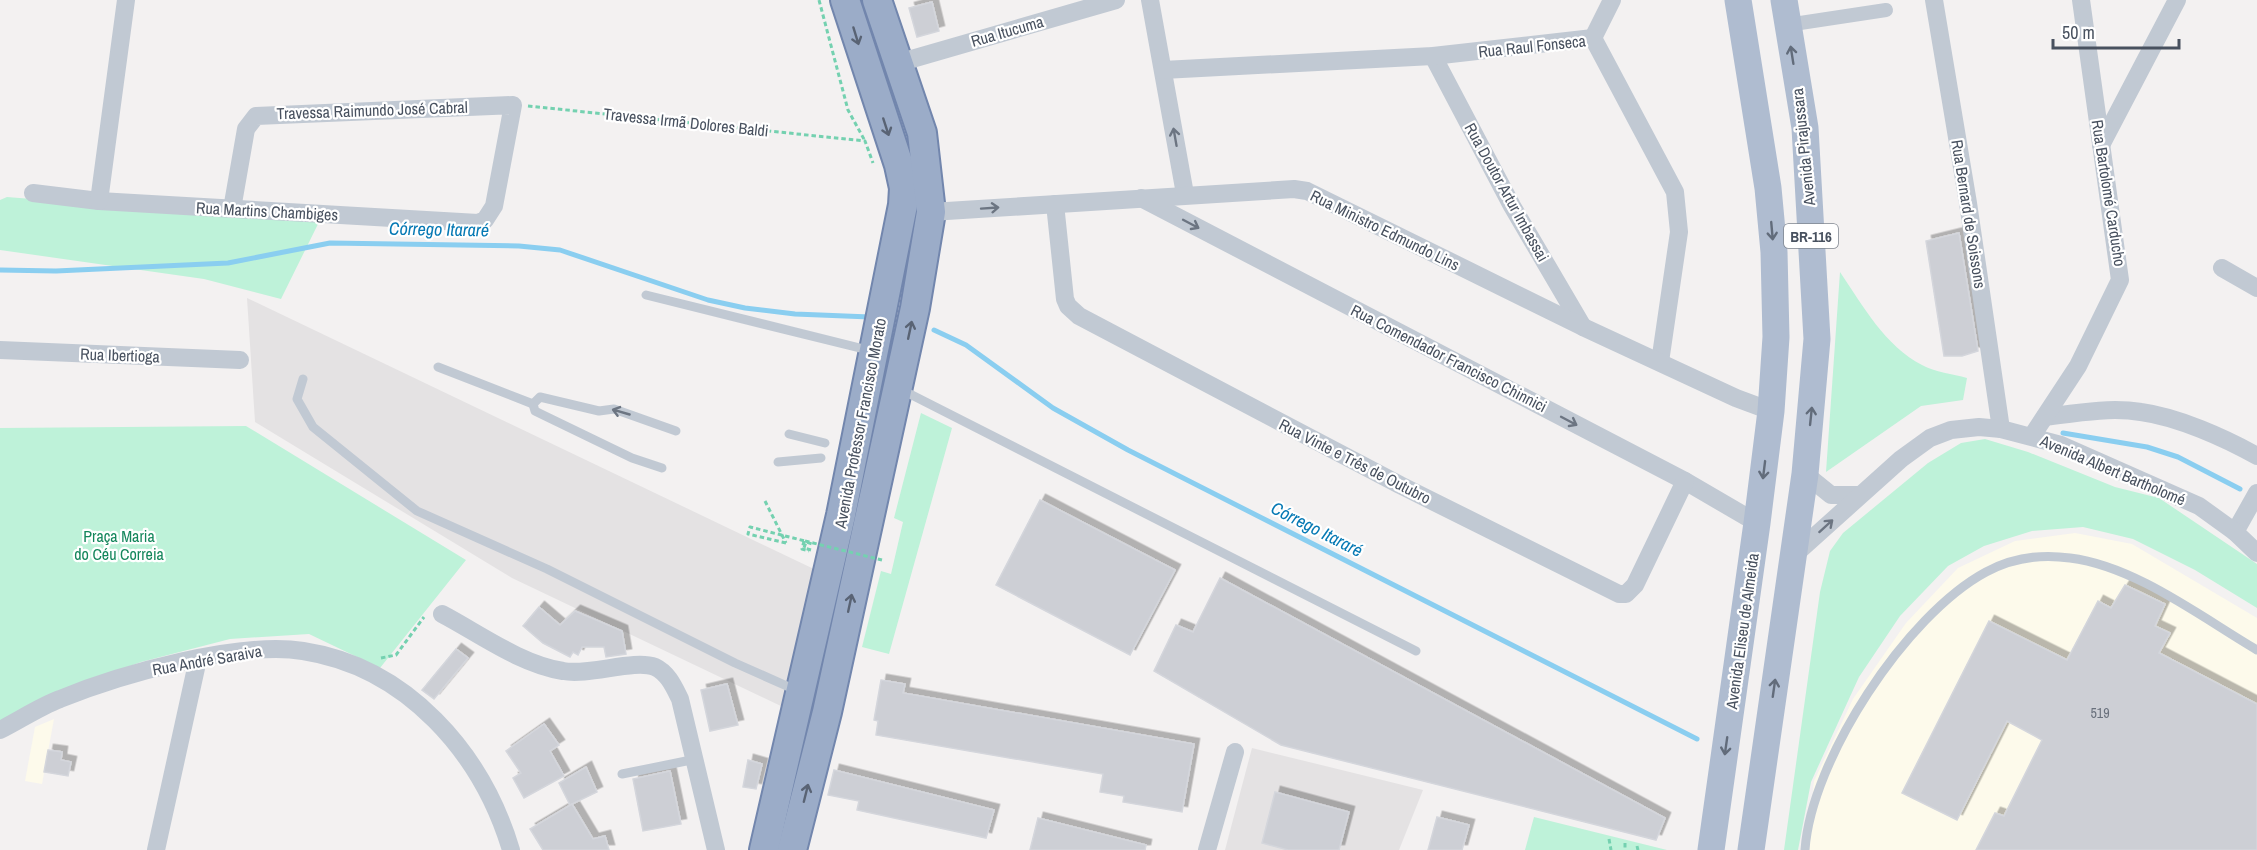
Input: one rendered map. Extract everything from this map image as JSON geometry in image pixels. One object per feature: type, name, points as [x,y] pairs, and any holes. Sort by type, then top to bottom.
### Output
[{"type":"highway","name":"Avenida Professor Francisco Morato","points":[[764,850],[842,516],[898,232],[904,188],[845,0]]},
{"type":"highway","name":"Avenida Professor Francisco Morato","points":[[792,850],[827,712],[932,212],[922,133],[877,0]]},
{"type":"main road","name":"BR-116","points":[[1738,0],[1754,90],[1768,188],[1774,252],[1776,326],[1771,411]]},
{"type":"main road","name":"Avenida Pirajussara","points":[[1786,12],[1804,128],[1813,270],[1816,360],[1805,474]]},
{"type":"main road","points":[[1754,90],[1766,109],[1768,129],[1776,138],[1785,141],[1804,128]]},
{"type":"main road","points":[[1768,188],[1785,178],[1795,184],[1798,189],[1802,239],[1806,257],[1813,270]]},
{"type":"main road","name":"Avenida Eliseu de Almeida","points":[[1711,850],[1771,411]]},
{"type":"main road","name":"BR-116","points":[[1751,850],[1805,474]]},
{"type":"street","points":[[99,201],[126,0]]},
{"type":"street","name":"Rua Itucuma","points":[[898,63],[1116,0]]},
{"type":"street","points":[[1150,0],[1185,194]]},
{"type":"street","points":[[1593,38],[1612,0]]},
{"type":"street","name":"Rua Bernard de Soissons","points":[[1934,0],[1968,203],[2001,429]]},
{"type":"street","name":"Rua Bartolomé Carducho","points":[[2032,436],[2078,366],[2120,280],[2080,0]]},
{"type":"street","points":[[2101,145],[2177,0]]},
{"type":"street","points":[[1786,12],[1886,10]]},
{"type":"street","name":"Rua Raul Fonseca","points":[[1163,70],[1433,56],[1593,38],[1656,153],[1677,202],[1679,232],[1660,362]]},
{"type":"street","name":"Rua Doutor Artur Imbassai","points":[[1433,56],[1512,206],[1584,327]]},
{"type":"street","name":"Rua Martins Chambiges","points":[[33,193],[99,201],[478,223],[485,220],[494,207],[513,105]]},
{"type":"street","name":"Travessa Raimundo José Cabral","points":[[232,209],[246,129],[256,116],[513,105]]},
{"type":"street","name":"Rua Ministro Edmundo Lins","points":[[932,212],[1185,194],[1294,189],[1306,191],[1584,327],[1771,411]]},
{"type":"street","name":"Rua Comendador Francisco Chinnici","points":[[1139,197],[1685,481],[1757,523]]},
{"type":"street","name":"Rua Vinte e Três de Outubro","points":[[1055,204],[1065,299],[1068,306],[1079,316],[1400,485],[1618,594],[1626,594],[1635,585],[1685,481]]},
{"type":"street","points":[[2222,268],[2257,288]]},
{"type":"street","name":"Rua Ibertioga","points":[[0,350],[240,360]]},
{"type":"street","points":[[2045,417],[2098,412],[2141,412],[2207,433],[2257,456]]},
{"type":"street","name":"Avenida Albert Bartholomé","points":[[1793,556],[1901,459],[1930,438],[1951,430],[1978,427],[2001,429],[2061,445],[2199,506],[2235,532],[2257,553]]},
{"type":"street","points":[[1805,474],[1831,495],[1860,495]]},
{"type":"street","points":[[2235,532],[2251,517],[2257,493]]},
{"type":"street","points":[[442,614],[533,663],[564,672],[654,667],[672,682],[680,699],[696,759],[716,850]]},
{"type":"street","name":"Rua André Saraiva","points":[[0,730],[59,699],[136,672],[258,649],[303,651],[353,663],[397,686],[432,715],[466,755],[493,803],[511,850]]},
{"type":"street","points":[[156,850],[198,659]]},
{"type":"street","points":[[1207,850],[1235,752]]},
{"type":"lane","points":[[645,295],[874,352]]},
{"type":"lane","points":[[438,367],[533,404]]},
{"type":"lane","points":[[303,379],[297,399],[313,427],[417,511],[547,569],[735,663],[801,692]]},
{"type":"lane","points":[[897,387],[1416,651]]},
{"type":"lane","points":[[533,404],[540,397],[599,411],[614,409],[676,432]]},
{"type":"lane","points":[[533,404],[535,411],[541,414],[632,458],[662,468]]},
{"type":"lane","points":[[789,434],[825,443]]},
{"type":"lane","points":[[778,462],[822,458]]},
{"type":"lane","points":[[1805,850],[1810,811],[1831,754],[1851,719],[1886,669],[1936,611],[1964,586],[1988,571],[2011,562],[2040,556],[2070,558],[2102,564],[2140,581],[2257,650]]},
{"type":"lane","points":[[621,774],[696,759]]},
{"type":"path","points":[[819,0],[848,110],[865,141],[875,168]]},
{"type":"path","name":"Travessa Irmã Dolores Baldi","points":[[513,105],[865,141]]},
{"type":"path","points":[[765,501],[776,522],[781,533],[786,543],[748,534],[750,527],[772,533],[784,536],[794,538],[882,560]]},
{"type":"path","points":[[804,541],[802,549],[810,551],[812,544],[806,542],[804,548]]},
{"type":"path","points":[[353,663],[396,655],[425,617],[442,614]]},
{"type":"path","points":[[1609,839],[1611,850]]},
{"type":"path","points":[[1625,843],[1625,850]]},
{"type":"shaded area","points":[[247,298],[816,570],[783,707],[512,578],[255,422]]},
{"type":"shaded area","points":[[2075,533],[2132,544],[2257,618],[2257,850],[1808,850],[1814,781],[1853,699],[1906,623],[1958,568],[2015,541]]},
{"type":"shaded area","points":[[54,719],[42,784],[25,781],[35,727]]},
{"type":"shaded area","points":[[1252,748],[1423,790],[1399,850],[1225,850]]},
{"type":"green space","points":[[7,197],[319,222],[281,299],[204,279],[0,250],[0,200]]},
{"type":"green space","points":[[1840,272],[1866,311],[1897,347],[1927,367],[1967,378],[1963,400],[1921,406],[1826,472]]},
{"type":"green space","points":[[921,413],[952,428],[889,654],[862,647],[881,571],[891,574],[903,522],[894,518]]},
{"type":"green space","name":"Praça Maria do Céu Correia","points":[[246,426],[466,560],[380,668],[309,634],[230,639],[141,662],[47,696],[0,722],[0,428]]},
{"type":"green space","points":[[1985,439],[2028,452],[2115,487],[2159,498],[2257,564],[2257,608],[2195,570],[2133,539],[2083,527],[2032,531],[1984,546],[1948,566],[1900,616],[1859,677],[1811,782],[1798,850],[1784,850],[1820,592],[1830,551],[1843,533],[1928,463],[1961,443]]},
{"type":"green space","points":[[1534,817],[1667,850],[1525,850]]},
{"type":"building","points":[[932,2],[939,31],[917,37],[909,8]]},
{"type":"building","points":[[1959,233],[1978,351],[1962,356],[1944,356],[1926,241]]},
{"type":"building","points":[[1040,500],[1175,570],[1130,655],[996,585]]},
{"type":"building","points":[[1220,578],[1665,818],[1656,840],[1281,745],[1154,671],[1176,625],[1193,632]]},
{"type":"building","points":[[2125,585],[2165,604],[2155,626],[2170,633],[2159,653],[2257,704],[2257,850],[1976,850],[1995,813],[2004,816],[2042,740],[2007,721],[1957,820],[1902,793],[1989,621],[2067,660],[2098,601],[2111,608]]},
{"type":"building","points":[[539,607],[560,625],[575,611],[622,631],[626,654],[606,657],[604,647],[582,647],[578,655],[573,652],[570,657],[543,643],[523,626]]},
{"type":"building","points":[[456,649],[468,658],[434,699],[422,690]]},
{"type":"building","points":[[881,680],[905,684],[903,693],[1194,744],[1182,812],[1123,802],[1124,796],[1100,792],[1103,774],[876,735],[878,721],[874,720]]},
{"type":"building","points":[[727,684],[738,725],[710,731],[701,690]]},
{"type":"building","points":[[544,724],[559,745],[550,751],[564,776],[524,798],[513,778],[521,773],[506,751]]},
{"type":"building","points":[[48,750],[62,752],[61,760],[71,762],[68,776],[44,772]]},
{"type":"building","points":[[748,760],[762,764],[756,789],[743,787]]},
{"type":"building","points":[[586,767],[597,792],[570,805],[559,783]]},
{"type":"building","points":[[834,770],[994,810],[986,838],[857,810],[859,801],[828,795]]},
{"type":"building","points":[[670,771],[681,824],[643,831],[633,779]]},
{"type":"building","points":[[1275,792],[1349,812],[1339,850],[1288,850],[1262,843]]},
{"type":"building","points":[[572,804],[593,839],[605,836],[609,850],[543,850],[530,829]]},
{"type":"building","points":[[1437,817],[1469,825],[1462,850],[1428,850]]},
{"type":"building","points":[[1038,818],[1146,845],[1145,850],[1030,850]]},
{"type":"waterway","name":"Córrego Itararé","points":[[0,270],[56,271],[228,263],[330,243],[519,246],[560,250],[708,300],[745,308],[795,314],[870,317]]},
{"type":"waterway","name":"Córrego Itararé","points":[[934,330],[966,345],[1053,408],[1128,450],[1697,739]]},
{"type":"waterway","points":[[2063,433],[2147,447],[2178,457],[2240,489]]}]
